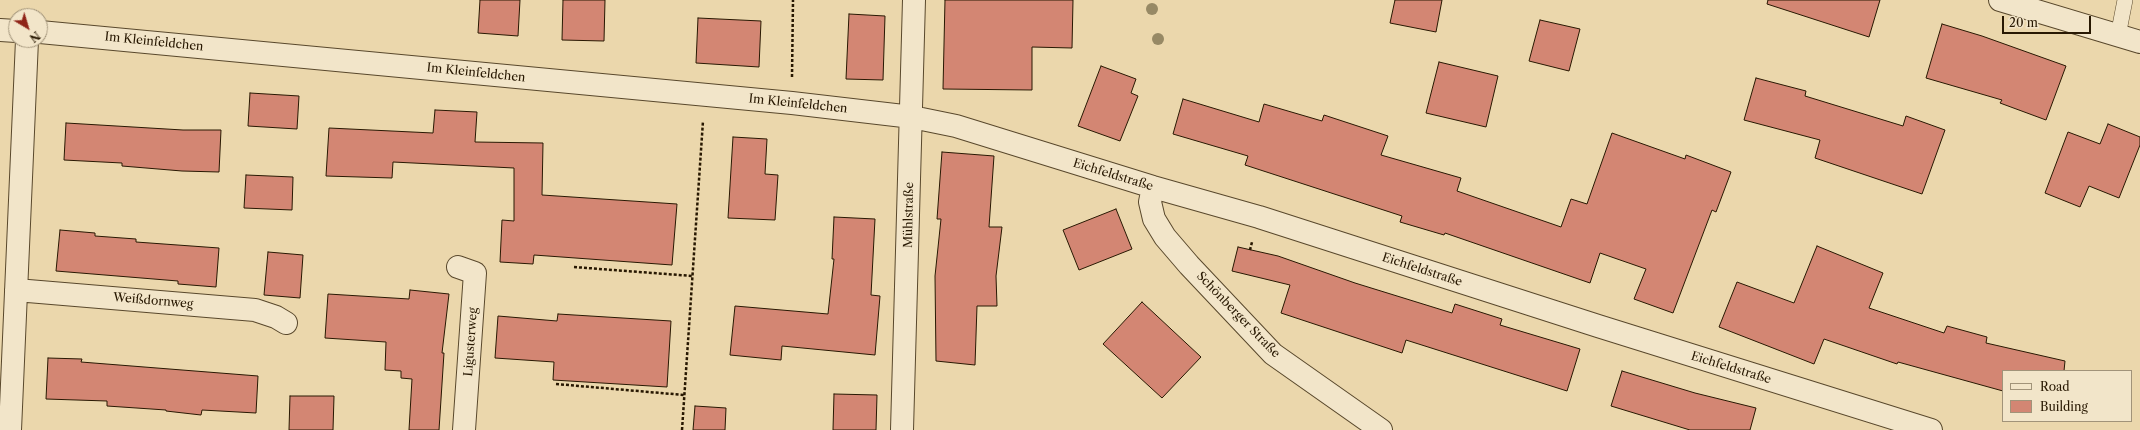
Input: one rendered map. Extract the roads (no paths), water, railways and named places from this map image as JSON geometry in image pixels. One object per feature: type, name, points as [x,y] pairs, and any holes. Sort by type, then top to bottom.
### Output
[{"type":"street","name":"Mühlstraße","points":[[902,430],[912,117],[914,0]]},
{"type":"street","points":[[2000,0],[2140,42]]},
{"type":"street","name":"Im Kleinfeldchen","points":[[48,33],[792,103],[912,117]]},
{"type":"street","points":[[10,430],[27,48]]},
{"type":"street","name":"Eichfeldstraße","points":[[912,117],[956,126],[1153,187],[1259,217],[1598,326],[1931,430]]},
{"type":"street","name":"Schönberger Straße","points":[[1153,187],[1150,202],[1154,219],[1166,237],[1189,265],[1273,354],[1381,430]]},
{"type":"street","name":"Ligusterweg","points":[[458,267],[476,273],[464,430]]},
{"type":"street","name":"Weißdornweg","points":[[16,290],[255,310],[276,317],[286,323]]},
{"type":"lane","points":[[2118,36],[2125,0]]}]
